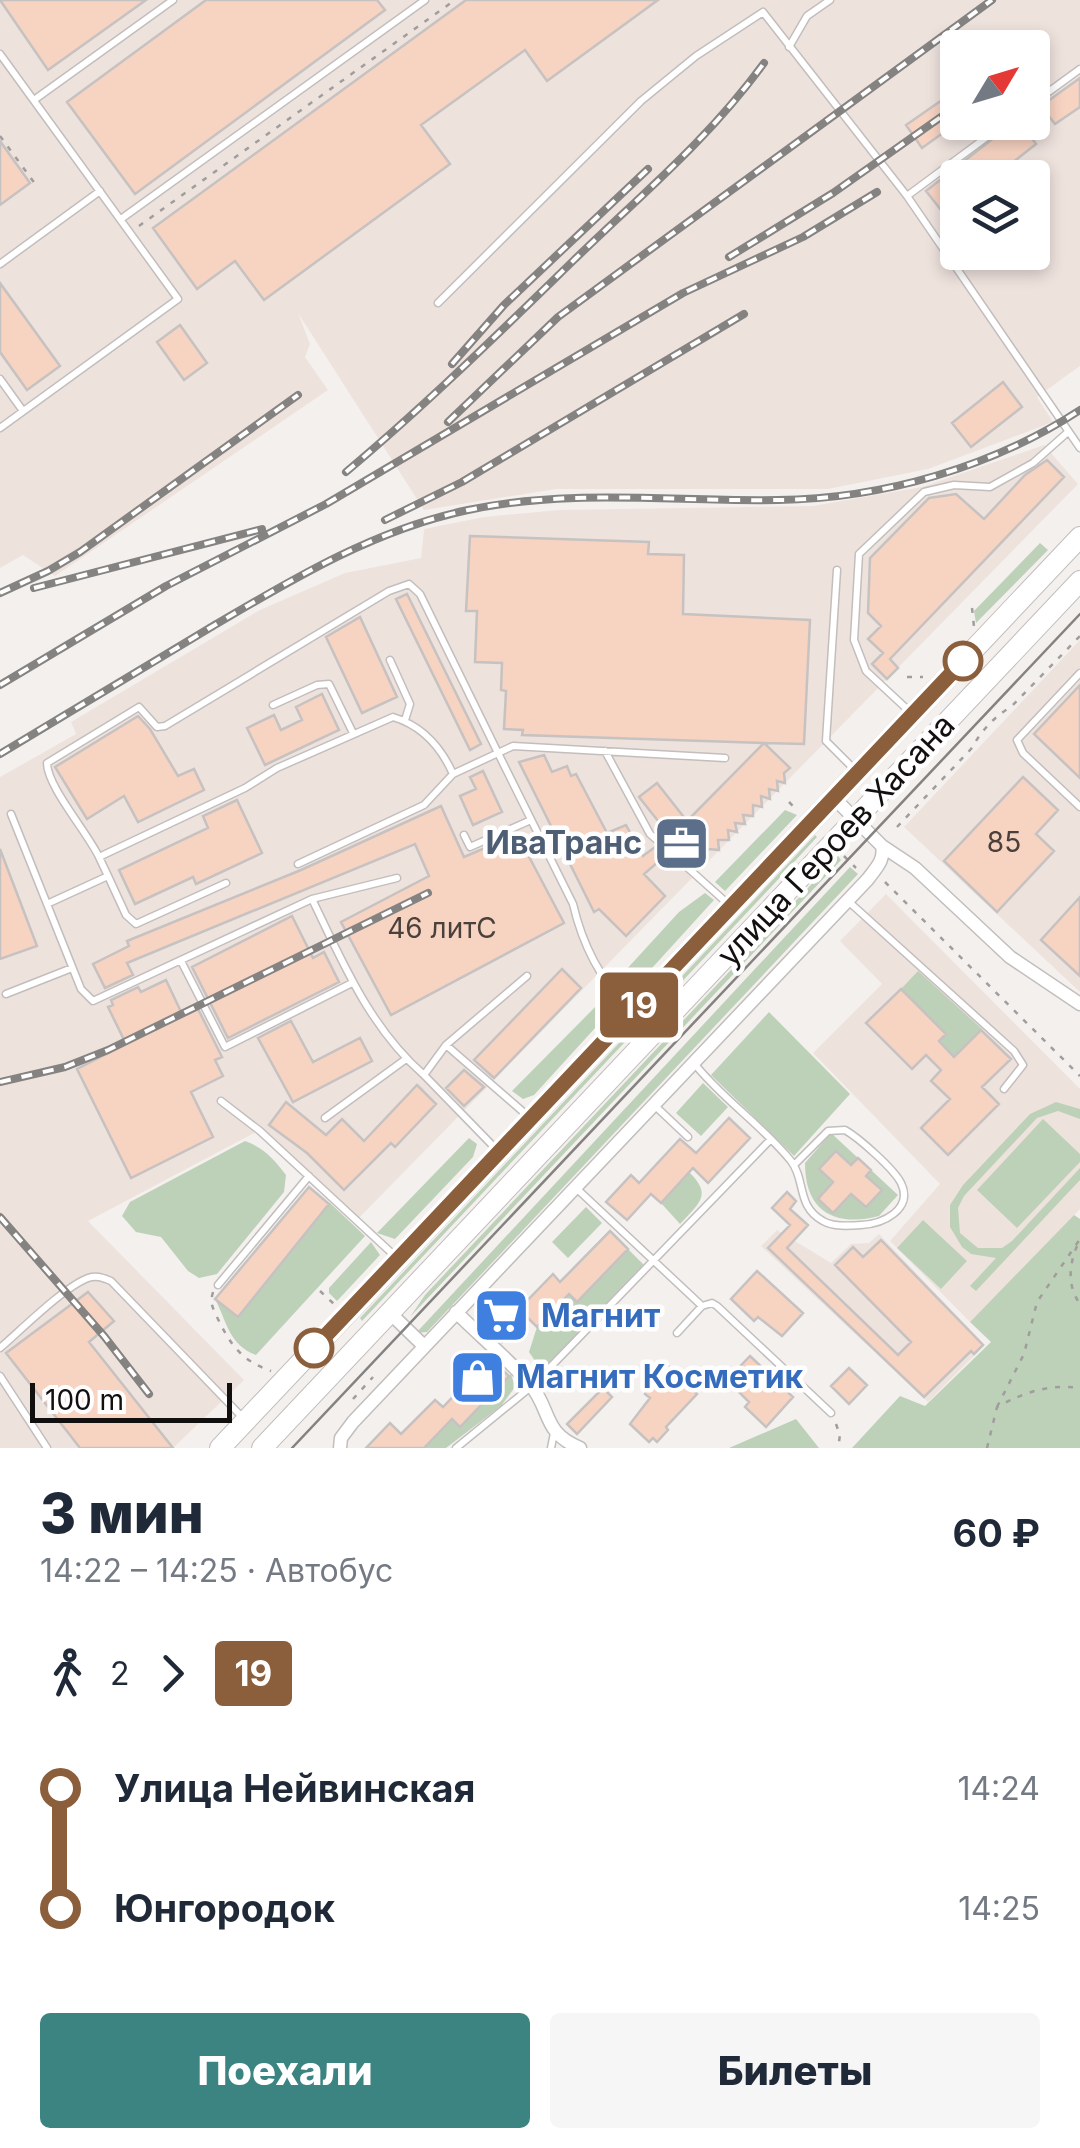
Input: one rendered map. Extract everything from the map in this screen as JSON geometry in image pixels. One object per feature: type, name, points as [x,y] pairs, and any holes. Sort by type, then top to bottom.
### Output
[{"type":"main road","name":"улица Героев Хасана","points":[[220,1448],[1080,538]]},
{"type":"main road","name":"улица Героев Хасана","points":[[262,1448],[1080,581]]},
{"type":"street","points":[[834,798],[882,846],[915,868],[1010,957],[1078,998]]},
{"type":"street","points":[[340,1448],[341,1438],[353,1422],[880,864],[882,846]]},
{"type":"street","points":[[456,1312],[532,1386],[554,1432],[564,1442],[580,1448]]},
{"type":"street","points":[[390,1313],[424,1346]]},
{"type":"lane","points":[[34,100],[174,0]]},
{"type":"lane","points":[[122,220],[425,0]]},
{"type":"lane","points":[[789,47],[807,16],[830,0]]},
{"type":"lane","points":[[438,303],[642,100],[696,56],[763,12],[907,196],[1080,448]]},
{"type":"lane","points":[[0,54],[178,299],[0,428]]},
{"type":"lane","points":[[1050,90],[1080,68]]},
{"type":"lane","points":[[907,196],[983,140]]},
{"type":"lane","points":[[0,264],[100,190]]},
{"type":"lane","points":[[0,379],[23,412]]},
{"type":"lane","points":[[913,715],[866,672],[854,640],[859,554],[924,492],[954,485],[990,487],[1033,462],[1068,432]]},
{"type":"lane","points":[[837,570],[826,741],[858,772]]},
{"type":"lane","points":[[226,883],[136,924],[126,915],[87,831],[48,774],[47,763],[140,707],[158,727],[165,726],[403,585],[415,586],[573,904],[578,928],[608,987],[632,1012]]},
{"type":"lane","points":[[390,660],[410,704],[404,720]]},
{"type":"lane","points":[[1080,673],[1017,740],[1023,752],[1080,807]]},
{"type":"lane","points":[[273,705],[317,685],[329,684],[353,732]]},
{"type":"lane","points":[[99,857],[383,718],[394,716],[404,720],[439,746],[453,774]]},
{"type":"lane","points":[[298,864],[424,805],[453,774],[513,746],[726,758]]},
{"type":"lane","points":[[604,751],[650,834],[732,907]]},
{"type":"lane","points":[[11,814],[81,990],[93,1001],[312,899],[396,878]]},
{"type":"lane","points":[[464,834],[470,847],[531,820]]},
{"type":"lane","points":[[47,904],[108,876]]},
{"type":"lane","points":[[312,899],[352,983],[385,1036],[499,1152]]},
{"type":"lane","points":[[847,900],[1014,1051],[1023,1065],[1004,1089]]},
{"type":"lane","points":[[181,961],[226,1047],[352,983]]},
{"type":"lane","points":[[6,994],[72,968]]},
{"type":"lane","points":[[424,1075],[446,1045],[526,976]]},
{"type":"lane","points":[[446,1045],[530,1118]]},
{"type":"lane","points":[[325,1118],[406,1059]]},
{"type":"lane","points":[[692,1062],[794,1165],[801,1194],[812,1212],[825,1222],[882,1222],[902,1202],[903,1190],[897,1178],[845,1130],[828,1131],[794,1165]]},
{"type":"lane","points":[[220,1101],[260,1131],[398,1259]]},
{"type":"lane","points":[[652,1103],[688,1137]]},
{"type":"lane","points":[[456,1448],[532,1386],[770,1140]]},
{"type":"lane","points":[[218,1285],[309,1176]]},
{"type":"lane","points":[[574,1186],[702,1306]]},
{"type":"lane","points":[[0,1348],[66,1292],[86,1278],[98,1276],[111,1281],[246,1421]]},
{"type":"lane","points":[[677,1333],[702,1306],[718,1306],[832,1413]]},
{"type":"lane","points":[[0,1376],[47,1448]]},
{"type":"lane","points":[[550,1448],[554,1432]]},
{"type":"path","points":[[130,232],[456,0]]},
{"type":"path","points":[[0,136],[36,186]]},
{"type":"path","points":[[896,827],[998,715],[1011,708],[1080,636]]},
{"type":"path","points":[[788,802],[799,812]]},
{"type":"path","points":[[884,881],[1080,1076]]},
{"type":"path","points":[[1080,1239],[1070,1263],[1072,1293],[1080,1304]]},
{"type":"path","points":[[988,1448],[997,1407],[1024,1354],[1037,1302],[1080,1239]]},
{"type":"path","points":[[218,1285],[211,1300],[226,1339],[255,1366]]},
{"type":"path","points":[[353,1399],[373,1377]]},
{"type":"path","points":[[997,1407],[1021,1394],[1055,1385],[1080,1388]]},
{"type":"path","points":[[832,1413],[840,1435],[838,1448]]},
{"type":"shaded area","points":[[0,0],[1080,0],[1080,366],[1037,397],[1053,422],[928,469],[828,489],[556,489],[424,510],[298,313],[310,344],[305,357],[328,390],[55,576],[23,555],[0,568]]},
{"type":"shaded area","points":[[1044,445],[1078,484],[354,1223],[256,1132],[88,1221],[244,1380],[173,1448],[0,1448],[0,777],[76,734],[71,722],[260,610],[345,573],[421,558],[424,529],[484,517],[559,510],[813,506],[922,487]]},
{"type":"shaded area","points":[[1080,640],[1080,992],[904,827]]},
{"type":"shaded area","points":[[886,894],[1080,1089],[1080,1209],[970,1322],[890,1241],[940,1184],[813,1053],[882,984],[840,941]]},
{"type":"shaded area","points":[[777,1230],[831,1263],[851,1244],[869,1243],[879,1234],[985,1345],[928,1402],[761,1246]]},
{"type":"green space","points":[[1040,543],[1048,550],[976,623],[974,611]]},
{"type":"green space","points":[[785,810],[797,815],[725,891],[715,882]]},
{"type":"green space","points":[[815,835],[772,886],[362,1321],[360,1318]]},
{"type":"green space","points":[[838,856],[841,860],[410,1317],[425,1295]]},
{"type":"green space","points":[[850,867],[858,874],[427,1332],[416,1333]]},
{"type":"green space","points":[[705,893],[714,900],[632,990],[619,989],[614,983],[679,912]]},
{"type":"green space","points":[[918,971],[982,1029],[954,1057],[939,1041],[946,1033],[901,989]]},
{"type":"green space","points":[[601,1001],[606,1016],[534,1095],[523,1099],[512,1091]]},
{"type":"green space","points":[[769,1012],[850,1094],[794,1156],[711,1075]]},
{"type":"green space","points":[[703,1083],[728,1107],[701,1136],[676,1113]]},
{"type":"green space","points":[[1056,1102],[1080,1109],[1080,1119],[1058,1111],[1037,1118],[964,1196],[958,1208],[960,1233],[978,1248],[1002,1248],[1080,1168],[1080,1180],[976,1291],[970,1286],[996,1258],[971,1254],[962,1247],[950,1227],[950,1205],[963,1185],[1030,1114]]},
{"type":"green space","points":[[1043,1119],[1080,1154],[1080,1162],[1017,1228],[977,1190]]},
{"type":"green space","points":[[831,1133],[858,1158],[851,1165],[836,1151],[819,1169],[833,1182],[818,1199],[833,1213],[851,1194],[866,1207],[881,1191],[866,1176],[871,1170],[898,1195],[879,1216],[839,1218],[818,1206],[811,1195],[805,1163]]},
{"type":"green space","points":[[469,1138],[477,1144],[473,1157],[395,1239],[377,1233]]},
{"type":"green space","points":[[245,1141],[268,1155],[286,1175],[284,1192],[217,1274],[199,1278],[188,1271],[161,1237],[136,1232],[122,1216],[130,1202]]},
{"type":"green space","points":[[685,1168],[702,1191],[699,1203],[680,1224],[661,1203],[684,1177]]},
{"type":"green space","points":[[330,1203],[365,1236],[256,1355],[247,1351],[230,1332],[215,1299],[238,1317]]},
{"type":"green space","points":[[586,1207],[602,1223],[568,1258],[552,1242]]},
{"type":"green space","points":[[1074,1215],[1080,1219],[1080,1448],[852,1448],[900,1396],[925,1406],[991,1342],[970,1322]]},
{"type":"green space","points":[[923,1220],[967,1261],[941,1289],[897,1248]]},
{"type":"green space","points":[[371,1242],[380,1255],[337,1301],[329,1288]]},
{"type":"green space","points":[[628,1249],[644,1265],[542,1371],[529,1352],[537,1327],[569,1294],[578,1301]]},
{"type":"green space","points":[[511,1374],[515,1387],[501,1406],[446,1448],[424,1448],[452,1419],[460,1426]]},
{"type":"green space","points":[[796,1419],[819,1448],[729,1448]]},
{"type":"building","points":[[0,0],[146,0],[48,70]]},
{"type":"building","points":[[206,0],[377,0],[385,10],[135,194],[67,102]]},
{"type":"building","points":[[466,0],[658,0],[547,81],[525,50],[421,125],[450,164],[264,300],[235,261],[197,289],[153,228]]},
{"type":"building","points":[[1080,78],[1080,107],[1055,124],[1050,118],[1050,100]]},
{"type":"building","points":[[940,101],[940,135],[922,148],[906,125]]},
{"type":"building","points":[[991,140],[1033,140],[1036,144],[1016,160],[966,160]]},
{"type":"building","points":[[0,141],[30,183],[0,205]]},
{"type":"building","points":[[940,180],[940,209],[926,191]]},
{"type":"building","points":[[0,283],[60,366],[27,390],[0,352]]},
{"type":"building","points":[[180,325],[207,363],[184,380],[157,342]]},
{"type":"building","points":[[1003,382],[1022,407],[971,447],[952,423]]},
{"type":"building","points":[[1047,460],[1064,477],[890,659],[898,668],[887,679],[872,664],[883,653],[868,639],[881,626],[868,613],[870,558],[929,498],[956,494],[984,519],[1025,475]]},
{"type":"building","points":[[470,536],[649,542],[648,554],[684,555],[683,614],[810,620],[804,744],[522,735],[523,730],[504,729],[506,691],[501,690],[502,663],[475,662],[477,611],[466,611]]},
{"type":"building","points":[[407,594],[481,744],[470,750],[396,599]]},
{"type":"building","points":[[360,617],[397,697],[362,713],[326,637]]},
{"type":"building","points":[[1080,685],[1080,778],[1034,734]]},
{"type":"building","points":[[322,694],[339,730],[265,765],[247,728],[274,715],[281,730],[302,720],[296,707]]},
{"type":"building","points":[[138,716],[178,776],[194,769],[204,790],[138,822],[124,796],[87,819],[55,767]]},
{"type":"building","points":[[764,743],[790,768],[784,773],[785,783],[777,781],[778,791],[769,789],[770,799],[761,796],[762,807],[753,805],[753,816],[743,815],[745,824],[735,823],[737,832],[728,830],[729,840],[718,840],[719,850],[709,849],[694,864],[666,839],[670,836],[639,797],[657,783],[687,821]]},
{"type":"building","points":[[544,755],[552,772],[567,766],[571,776],[576,774],[607,833],[626,825],[643,856],[655,847],[665,856],[644,874],[665,896],[626,936],[599,909],[594,912],[519,762]]},
{"type":"building","points":[[483,771],[502,812],[473,825],[460,796],[476,789],[470,777]]},
{"type":"building","points":[[1023,777],[1058,810],[1036,834],[1054,851],[997,912],[944,861]]},
{"type":"building","points":[[237,800],[262,853],[196,884],[193,877],[135,904],[119,870],[208,828],[203,816]]},
{"type":"building","points":[[441,806],[464,857],[517,834],[564,923],[391,1015],[341,922],[429,876],[415,844],[127,963],[133,975],[105,988],[93,964],[129,946],[127,941],[301,870]]},
{"type":"building","points":[[0,849],[37,946],[0,959]]},
{"type":"building","points":[[1080,897],[1080,976],[1041,940]]},
{"type":"building","points":[[292,916],[313,958],[324,952],[339,982],[228,1038],[192,967]]},
{"type":"building","points":[[562,969],[581,988],[494,1078],[474,1060]]},
{"type":"building","points":[[166,980],[183,1016],[198,1009],[222,1057],[215,1060],[223,1076],[191,1092],[213,1137],[131,1178],[77,1069],[126,1044],[108,1007],[113,1005],[111,1000]]},
{"type":"building","points":[[901,989],[946,1034],[939,1041],[954,1057],[981,1030],[1011,1059],[982,1087],[999,1104],[948,1155],[921,1128],[950,1099],[931,1081],[941,1070],[926,1055],[912,1069],[866,1023]]},
{"type":"building","points":[[291,1021],[313,1062],[360,1038],[372,1061],[293,1102],[258,1038]]},
{"type":"building","points":[[464,1070],[484,1087],[464,1106],[446,1088]]},
{"type":"building","points":[[417,1085],[436,1104],[395,1147],[391,1143],[344,1190],[307,1153],[269,1125],[286,1102],[326,1135],[342,1119],[364,1141]]},
{"type":"building","points":[[729,1118],[750,1138],[708,1183],[693,1168],[661,1203],[651,1194],[627,1220],[606,1202],[631,1175],[639,1183],[680,1139],[696,1153]]},
{"type":"building","points":[[836,1151],[851,1165],[858,1158],[871,1170],[866,1176],[882,1190],[866,1207],[851,1194],[833,1213],[818,1199],[833,1182],[819,1169]]},
{"type":"building","points":[[309,1187],[329,1204],[238,1317],[215,1299]]},
{"type":"building","points":[[787,1192],[796,1201],[790,1209],[808,1225],[787,1248],[898,1355],[911,1342],[835,1265],[853,1247],[863,1257],[881,1240],[983,1345],[974,1354],[971,1351],[924,1397],[768,1248],[790,1225],[772,1208]]},
{"type":"building","points":[[610,1231],[628,1249],[577,1302],[569,1294],[537,1327],[527,1317],[502,1342],[486,1326],[511,1301],[519,1309],[553,1274],[560,1282]]},
{"type":"building","points":[[757,1271],[803,1313],[782,1336],[758,1317],[754,1321],[731,1299]]},
{"type":"building","points":[[88,1292],[114,1321],[89,1342],[173,1448],[80,1448],[6,1353]]},
{"type":"building","points":[[750,1356],[793,1397],[766,1427],[745,1407],[749,1402],[727,1380]]},
{"type":"building","points":[[490,1358],[509,1376],[460,1427],[452,1419],[424,1448],[366,1448],[390,1423],[401,1434],[435,1400],[443,1407]]},
{"type":"building","points":[[668,1366],[697,1394],[657,1442],[653,1438],[649,1442],[630,1424],[650,1398],[645,1394],[647,1387]]},
{"type":"building","points":[[849,1368],[867,1385],[849,1404],[831,1386]]},
{"type":"building","points":[[603,1388],[612,1397],[577,1434],[567,1424]]},
{"type":"tram line","points":[[292,1448],[1080,614]]},
{"type":"railway","points":[[448,422],[558,317],[992,0]]},
{"type":"railway","points":[[346,472],[462,368],[673,166],[720,118],[764,63]]},
{"type":"railway","points":[[729,257],[833,193],[940,118]]},
{"type":"railway","points":[[452,364],[504,305],[648,169]]},
{"type":"railway","points":[[0,685],[166,586],[326,504],[683,293],[803,237],[877,192]]},
{"type":"railway","points":[[385,520],[462,482],[744,314]]},
{"type":"railway","points":[[0,593],[80,552],[298,395]]},
{"type":"railway","points":[[0,754],[302,575],[366,544],[433,519],[545,499],[778,500],[856,494],[973,463],[1011,448],[1080,410]]},
{"type":"railway","points":[[34,588],[262,529]]},
{"type":"railway","points":[[0,1082],[65,1067],[108,1050],[428,893]]},
{"type":"railway","points":[[0,1217],[149,1394]]},
{"type":"bus line","name":"19","points":[[314,1348],[963,661]]},
{"type":"place","name":"ИваТранс","points":[[681,843]]},
{"type":"place","name":"Магнит","points":[[502,1316]]},
{"type":"place","name":"Магнит Косметик","points":[[477,1377]]}]
